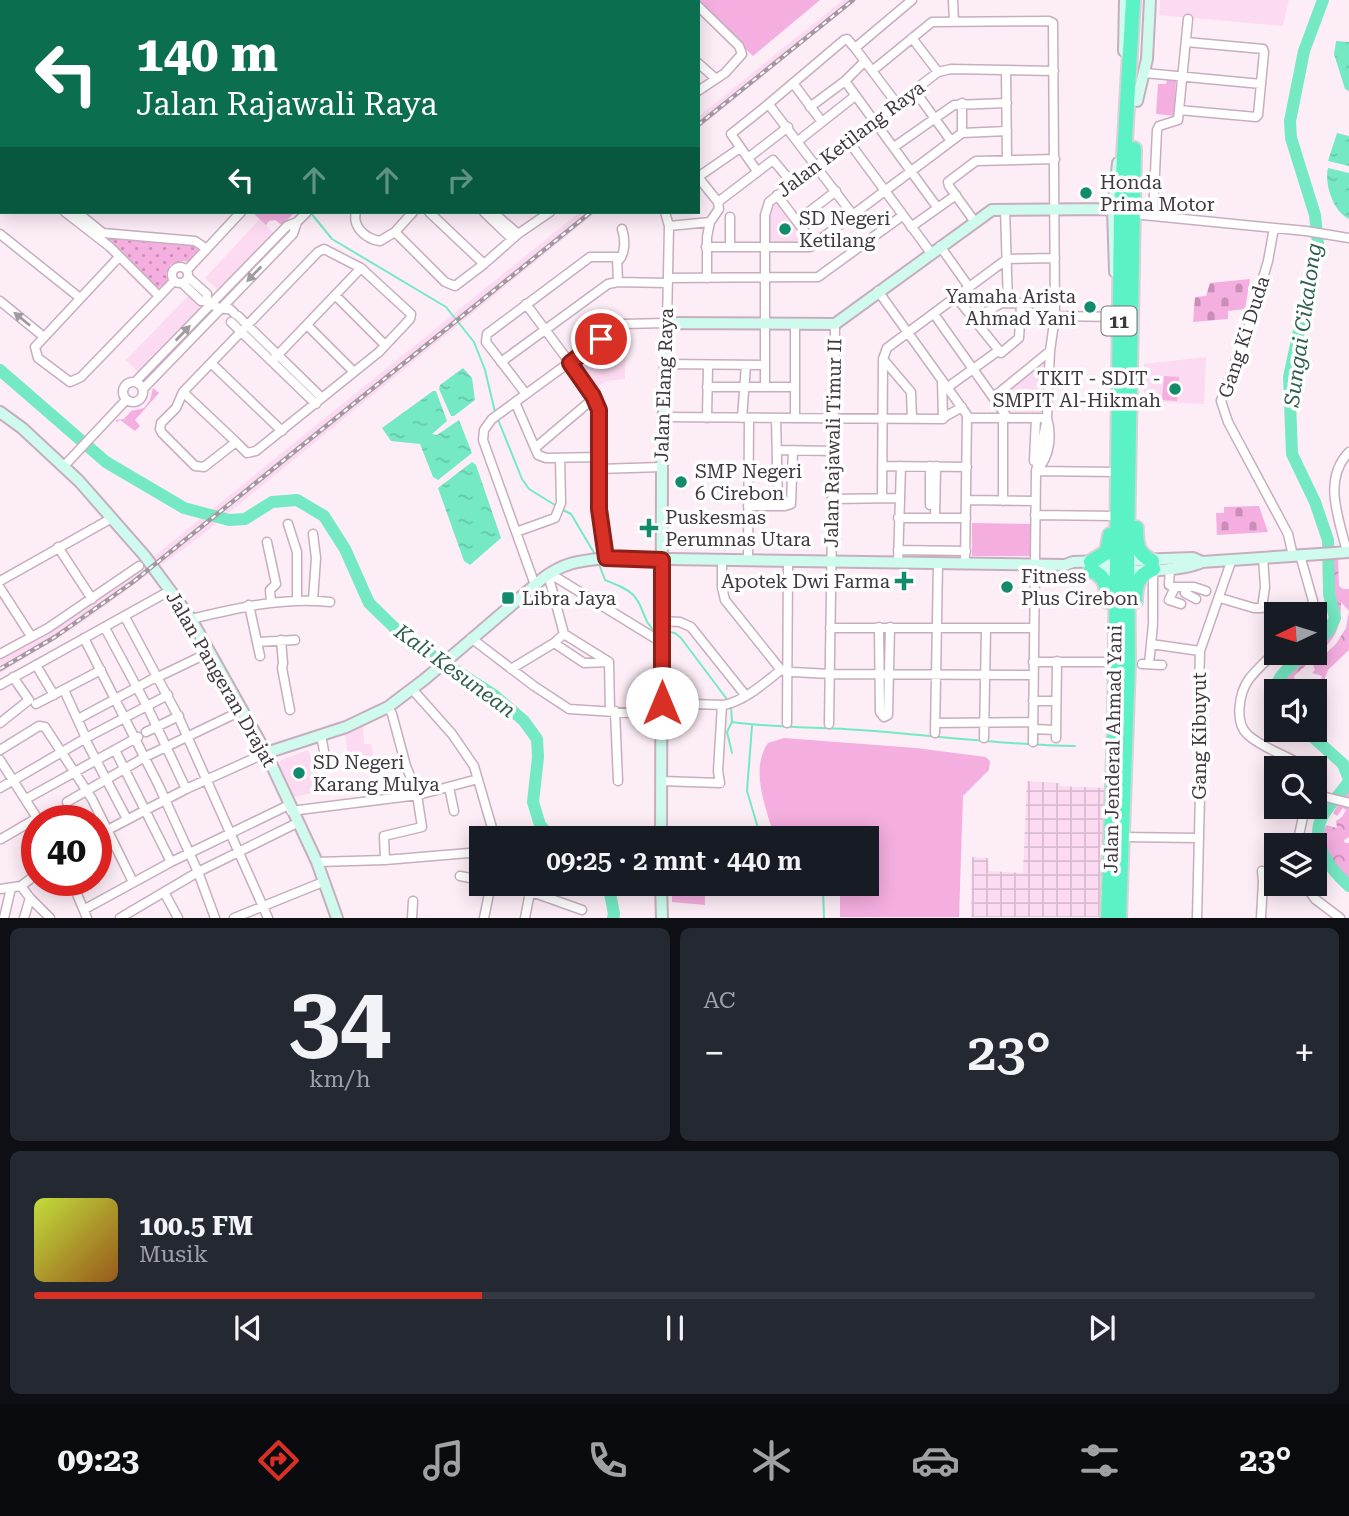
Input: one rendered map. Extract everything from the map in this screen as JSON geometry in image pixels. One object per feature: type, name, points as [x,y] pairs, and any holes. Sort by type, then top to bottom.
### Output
[{"type":"highway","name":"Jalan Jenderal Ahmad Yani","points":[[1119,918],[1122,837],[1137,661],[1116,518],[1119,317],[1125,282],[1137,101],[1133,0]]},
{"type":"highway","name":"Jalan Jenderal Ahmad Yani","points":[[1108,918],[1115,689],[1128,504],[1125,146],[1130,78],[1142,0]]},
{"type":"highway","points":[[1125,282],[1138,266],[1139,224],[1148,215],[1140,206],[1140,170],[1134,160]]},
{"type":"highway","points":[[1128,504],[1136,516],[1137,549],[1153,565],[1143,574],[1136,586],[1133,638],[1137,661]]},
{"type":"highway","points":[[1115,689],[1106,636],[1107,586],[1102,576],[1091,566],[1108,550],[1111,529],[1116,518]]},
{"type":"street","points":[[855,48],[912,0]]},
{"type":"street","points":[[953,0],[954,22]]},
{"type":"street","name":"Jalan Jenderal Ahmad Yani","points":[[1125,0],[1124,57],[1130,78]]},
{"type":"street","name":"Jalan Jenderal Ahmad Yani","points":[[1137,101],[1151,73],[1150,0]]},
{"type":"street","points":[[700,8],[741,50],[738,60],[700,89]]},
{"type":"street","points":[[1188,19],[1179,110],[1176,122],[1159,126],[1157,130],[1148,215],[1325,233],[1349,238]]},
{"type":"street","points":[[872,71],[932,22],[1052,22],[1055,316],[1050,351],[1047,418],[1036,471],[1033,742]]},
{"type":"street","points":[[912,38],[938,72]]},
{"type":"street","points":[[757,171],[732,138],[732,132],[769,106],[844,40],[847,39],[855,48],[897,104]]},
{"type":"street","points":[[1179,110],[1257,117],[1261,84],[1263,49],[1186,42]]},
{"type":"street","points":[[810,107],[845,81],[864,62]]},
{"type":"street","points":[[700,65],[715,78]]},
{"type":"street","name":"Jalan Ketilang Raya","points":[[765,387],[764,277],[766,209],[769,202],[938,72],[951,69],[1054,71]]},
{"type":"street","points":[[1006,70],[1007,160]]},
{"type":"street","points":[[1151,73],[1261,84]]},
{"type":"street","points":[[845,81],[937,207]]},
{"type":"street","points":[[793,83],[822,122]]},
{"type":"street","points":[[915,91],[951,141]]},
{"type":"street","points":[[798,141],[855,96]]},
{"type":"street","points":[[894,147],[951,106],[962,103],[1007,103]]},
{"type":"street","points":[[962,103],[962,133]]},
{"type":"street","points":[[769,106],[788,127],[853,215]]},
{"type":"street","points":[[748,158],[788,127]]},
{"type":"street","points":[[706,247],[806,247],[814,244],[962,133],[1007,131]]},
{"type":"street","points":[[849,142],[931,253]]},
{"type":"street","points":[[1125,146],[1116,172],[1114,209],[1114,267],[1125,282]]},
{"type":"street","points":[[700,176],[740,148]]},
{"type":"street","points":[[975,222],[949,187],[948,181],[973,163],[1055,159]]},
{"type":"street","points":[[718,202],[774,160],[793,184]]},
{"type":"street","points":[[700,180],[718,202],[719,209],[709,222],[706,247],[707,278]]},
{"type":"street","points":[[797,221],[836,191]]},
{"type":"street","points":[[777,195],[814,244]]},
{"type":"street","points":[[911,227],[956,195]]},
{"type":"street","points":[[1005,209],[1008,303]]},
{"type":"street","points":[[535,585],[483,440],[486,425],[624,323],[835,324],[992,210],[1114,209]]},
{"type":"street","points":[[68,214],[100,235],[195,241],[207,249]]},
{"type":"street","points":[[79,214],[118,258],[159,296]]},
{"type":"street","points":[[118,258],[35,347],[36,355],[73,382],[81,377],[159,296],[183,278],[238,214]]},
{"type":"street","points":[[355,214],[357,227],[370,239],[385,240],[411,214]]},
{"type":"street","points":[[431,214],[484,264]]},
{"type":"street","points":[[486,214],[515,237]]},
{"type":"street","points":[[496,214],[515,237]]},
{"type":"street","points":[[395,232],[445,282],[459,285],[515,237],[547,214]]},
{"type":"street","name":"Jalan Elang Raya","points":[[661,826],[662,467],[669,226],[666,214]]},
{"type":"street","points":[[303,216],[293,234],[143,389],[139,401],[134,403],[126,400],[122,394],[123,387],[135,382],[209,303],[287,226],[303,216]]},
{"type":"street","points":[[501,362],[603,287],[618,282],[818,277],[902,216]]},
{"type":"street","points":[[730,217],[730,247]]},
{"type":"street","points":[[669,226],[709,222]]},
{"type":"street","name":"Gang Ki Duda","points":[[1274,228],[1251,322],[1221,401],[1228,422],[1301,555],[1312,602]]},
{"type":"street","points":[[618,261],[623,255],[622,229]]},
{"type":"street","points":[[0,234],[80,298]]},
{"type":"street","points":[[940,246],[969,287]]},
{"type":"street","points":[[183,393],[236,442],[244,451],[252,454],[354,372],[385,345],[411,316],[361,268],[330,250],[323,250],[211,363],[183,393],[176,408],[161,423],[160,429],[195,466],[204,467],[236,442]]},
{"type":"street","points":[[526,394],[485,337],[489,331],[590,257],[614,256],[618,261],[618,282]]},
{"type":"street","points":[[882,498],[883,359],[887,348],[1007,260],[1055,258]]},
{"type":"street","points":[[275,358],[361,268]]},
{"type":"street","points":[[183,278],[207,294],[209,303]]},
{"type":"street","points":[[877,291],[948,387],[967,418],[965,564]]},
{"type":"street","points":[[335,295],[385,345]]},
{"type":"street","points":[[956,297],[1002,353],[1019,338],[1021,304]]},
{"type":"street","points":[[0,301],[44,337]]},
{"type":"street","points":[[209,303],[230,309],[233,318],[319,401]]},
{"type":"street","points":[[974,320],[994,306],[1008,303],[1055,304]]},
{"type":"street","points":[[526,304],[570,363],[599,410],[599,509],[604,558]]},
{"type":"street","points":[[934,314],[995,396],[1005,417],[1003,501]]},
{"type":"street","points":[[1055,316],[1119,317]]},
{"type":"street","name":"Jalan Rajawali Timur II","points":[[829,724],[835,324]]},
{"type":"street","points":[[307,325],[354,372]]},
{"type":"street","points":[[794,418],[795,325]]},
{"type":"street","points":[[948,387],[998,351]]},
{"type":"street","points":[[995,396],[1050,351]]},
{"type":"street","points":[[883,359],[911,392],[912,419]]},
{"type":"street","points":[[211,363],[282,431]]},
{"type":"street","points":[[664,364],[765,365]]},
{"type":"street","points":[[706,418],[708,365]]},
{"type":"street","points":[[746,365],[744,387],[748,560]]},
{"type":"street","points":[[942,379],[943,419]]},
{"type":"street","points":[[135,382],[143,389]]},
{"type":"street","points":[[708,387],[795,387]]},
{"type":"street","points":[[535,448],[594,398]]},
{"type":"street","points":[[65,466],[126,400]]},
{"type":"street","points":[[515,402],[538,455],[560,458],[598,457]]},
{"type":"street","points":[[663,417],[943,419],[962,407]]},
{"type":"street","name":"Jalan Pangeran Drajat","points":[[0,412],[65,466],[170,588],[191,619],[266,753],[317,862],[337,918]]},
{"type":"street","points":[[776,418],[778,506]]},
{"type":"street","points":[[967,418],[1047,418]]},
{"type":"street","points":[[1036,418],[1036,471]]},
{"type":"street","points":[[778,450],[833,451]]},
{"type":"street","points":[[748,506],[791,504],[793,451]]},
{"type":"street","points":[[1153,565],[1170,568],[1232,559],[1347,552],[1333,492],[1339,463],[1349,452]]},
{"type":"street","points":[[516,532],[555,518],[559,507],[560,458]]},
{"type":"street","points":[[882,466],[967,467]]},
{"type":"street","points":[[898,563],[901,466]]},
{"type":"street","points":[[933,466],[933,518]]},
{"type":"street","points":[[598,469],[662,467]]},
{"type":"street","points":[[1036,471],[1117,472]]},
{"type":"street","points":[[832,499],[899,498]]},
{"type":"street","points":[[966,500],[1035,501]]},
{"type":"street","points":[[1035,515],[1116,518]]},
{"type":"street","points":[[0,581],[112,518]]},
{"type":"street","points":[[898,518],[966,518]]},
{"type":"street","points":[[288,524],[297,552],[297,601]]},
{"type":"street","points":[[313,534],[316,558],[313,600]]},
{"type":"street","points":[[267,542],[276,584],[270,590],[271,603]]},
{"type":"street","points":[[58,547],[92,599]]},
{"type":"street","points":[[898,551],[965,551]]},
{"type":"street","points":[[112,828],[206,779],[266,753],[346,727],[387,707],[425,679],[548,574],[565,564],[604,558],[1035,565],[1065,565],[1073,562],[1091,566],[1153,565],[1192,558],[1202,562]]},
{"type":"street","points":[[1220,598],[1262,608],[1265,587],[1263,558]]},
{"type":"street","name":"Gang Kibuyut","points":[[1198,917],[1202,713],[1199,687],[1200,651],[1232,559]]},
{"type":"street","points":[[722,561],[725,600],[785,671]]},
{"type":"street","points":[[787,723],[785,671],[788,561]]},
{"type":"street","points":[[938,564],[935,728],[984,723],[1033,726],[1056,734],[1057,662]]},
{"type":"street","points":[[1137,661],[1151,644],[1153,565]]},
{"type":"street","points":[[0,654],[92,599],[139,566]]},
{"type":"street","points":[[1170,568],[1172,586],[1169,600],[1181,604]]},
{"type":"street","points":[[548,574],[564,634],[609,662]]},
{"type":"street","points":[[548,574],[661,642]]},
{"type":"street","points":[[1152,588],[1194,587],[1206,591]]},
{"type":"street","points":[[0,588],[31,636]]},
{"type":"street","points":[[0,685],[125,617],[170,588]]},
{"type":"street","points":[[1186,588],[1185,593],[1196,599]]},
{"type":"street","points":[[191,619],[250,605],[313,600],[330,602]]},
{"type":"street","points":[[250,605],[260,656]]},
{"type":"street","points":[[125,617],[188,737],[268,918]]},
{"type":"street","points":[[662,621],[687,623],[691,626],[746,696]]},
{"type":"street","points":[[879,627],[880,712],[884,717],[888,715],[890,627]]},
{"type":"street","points":[[105,628],[186,789]]},
{"type":"street","points":[[830,628],[1034,628]]},
{"type":"street","points":[[984,738],[986,628]]},
{"type":"street","points":[[511,669],[564,634]]},
{"type":"street","points":[[84,638],[125,717],[140,736],[145,757],[198,872],[215,918]]},
{"type":"street","points":[[471,638],[569,709],[613,711],[726,704],[746,696],[785,671],[880,675],[1033,675]]},
{"type":"street","points":[[257,642],[295,639]]},
{"type":"street","points":[[281,640],[282,668],[290,710]]},
{"type":"street","points":[[554,643],[584,663],[609,662]]},
{"type":"street","points":[[1151,644],[1200,651]]},
{"type":"street","points":[[78,719],[136,687],[210,652]]},
{"type":"street","points":[[1137,661],[1163,665]]},
{"type":"street","points":[[609,662],[618,781]]},
{"type":"street","points":[[1034,662],[1112,662]]},
{"type":"street","points":[[1264,663],[1245,687],[1239,717],[1241,726],[1250,736],[1285,756]]},
{"type":"street","points":[[36,665],[54,695]]},
{"type":"street","points":[[36,704],[101,670]]},
{"type":"street","points":[[0,723],[29,700],[13,677]]},
{"type":"street","points":[[411,689],[457,740],[474,766],[492,826]]},
{"type":"street","points":[[64,690],[127,819]]},
{"type":"street","points":[[0,788],[168,695]]},
{"type":"street","points":[[1033,701],[1056,701]]},
{"type":"street","points":[[661,780],[720,783],[718,771],[726,704]]},
{"type":"street","points":[[385,860],[384,836],[422,827],[417,795],[392,714],[387,707]]},
{"type":"street","points":[[67,802],[145,757],[243,710]]},
{"type":"street","points":[[26,799],[178,716]]},
{"type":"street","points":[[0,750],[41,725],[46,728],[94,805]]},
{"type":"street","points":[[321,735],[326,762]]},
{"type":"street","points":[[115,750],[171,862]]},
{"type":"street","points":[[0,761],[30,805]]},
{"type":"street","points":[[78,896],[86,913],[133,882],[171,862],[230,832],[290,808],[417,795],[478,779]]},
{"type":"street","points":[[449,787],[454,811]]},
{"type":"street","points":[[1327,798],[1349,803]]},
{"type":"street","points":[[122,917],[198,872],[297,823]]},
{"type":"street","points":[[1,839],[21,828]]},
{"type":"street","points":[[1122,837],[1198,838]]},
{"type":"street","points":[[112,838],[133,882]]},
{"type":"street","points":[[317,862],[469,853]]},
{"type":"street","points":[[1261,918],[1262,871]]},
{"type":"street","points":[[460,876],[469,878]]},
{"type":"street","points":[[234,918],[323,882]]},
{"type":"street","points":[[0,889],[21,886]]},
{"type":"street","points":[[4,918],[11,888]]},
{"type":"street","points":[[164,892],[178,918]]},
{"type":"street","points":[[484,918],[489,896]]},
{"type":"street","points":[[525,918],[529,896]]},
{"type":"street","points":[[541,896],[582,911]]},
{"type":"street","points":[[661,896],[662,918]]},
{"type":"street","points":[[1312,896],[1340,918]]},
{"type":"street","points":[[24,918],[30,898],[50,918]]},
{"type":"street","points":[[412,918],[413,901]]},
{"type":"shaded area","points":[[843,0],[857,0],[700,127],[700,115]]},
{"type":"shaded area","points":[[1160,0],[1289,0],[1283,26],[1159,15]]},
{"type":"shaded area","name":"SD Negeri Ketilang","points":[[779,200],[812,244],[769,245],[769,214],[772,204]]},
{"type":"shaded area","points":[[578,214],[594,214],[198,538],[76,627],[0,673],[0,658],[126,579]]},
{"type":"shaded area","points":[[260,219],[274,233],[219,291],[205,278]]},
{"type":"shaded area","points":[[188,296],[201,308],[139,373],[126,360]]},
{"type":"shaded area","points":[[626,329],[625,379],[606,381],[593,390],[577,365]]},
{"type":"shaded area","name":"TKIT - SDIT - SMPIT Al-Hikmah","points":[[1206,357],[1204,404],[1144,401],[1144,364]]},
{"type":"shaded area","points":[[1047,359],[1044,412],[1008,412],[997,396]]},
{"type":"shaded area","points":[[363,726],[364,744],[371,744],[375,763],[358,764],[357,767],[350,768],[345,735]]},
{"type":"shaded area","name":"SD Negeri Karang Mulya","points":[[308,750],[323,791],[293,797],[278,766],[281,760]]},
{"type":"shaded area","points":[[1027,781],[1106,788],[1101,917],[971,917],[972,857],[988,858],[989,871],[1023,873]]},
{"type":"green space","points":[[700,0],[820,0],[753,56],[700,5]]},
{"type":"green space","points":[[1167,79],[1176,80],[1174,116],[1156,114],[1158,84],[1166,84]]},
{"type":"green space","points":[[254,214],[293,214],[282,225],[275,220],[266,225]]},
{"type":"green space","points":[[105,237],[192,244],[198,247],[199,252],[190,263],[184,261],[171,264],[166,274],[168,282],[157,289],[124,259]]},
{"type":"green space","points":[[1250,279],[1245,309],[1228,311],[1228,319],[1193,322],[1195,297],[1206,296],[1210,283]]},
{"type":"green space","points":[[1164,376],[1179,377],[1177,401],[1162,400]]},
{"type":"green space","points":[[153,388],[159,393],[135,420],[140,426],[135,431],[120,420],[115,420],[124,419],[131,411],[144,408],[150,400]]},
{"type":"green space","points":[[1259,506],[1268,532],[1217,535],[1216,513],[1224,513],[1224,507]]},
{"type":"green space","points":[[972,523],[1032,524],[1032,556],[972,556]]},
{"type":"green space","points":[[1338,558],[1339,586],[1349,589],[1349,611],[1341,602],[1338,627],[1327,645],[1327,636],[1338,622],[1339,616],[1332,585],[1331,561]]},
{"type":"green space","points":[[1349,611],[1349,650],[1328,670],[1324,679],[1321,679],[1322,676],[1312,673],[1315,670],[1313,665],[1327,665],[1327,652],[1346,628]]},
{"type":"green space","points":[[1299,665],[1306,665],[1294,676],[1295,679],[1286,679]]},
{"type":"green space","points":[[784,738],[916,748],[986,757],[990,761],[989,770],[963,796],[959,917],[840,917],[840,896],[879,896],[879,826],[771,826],[760,777],[760,765],[768,743]]},
{"type":"green space","points":[[1349,788],[1349,837],[1344,840],[1349,843],[1349,882],[1327,856],[1327,833],[1323,833],[1326,825],[1337,828],[1336,821],[1346,810],[1343,808],[1337,816],[1333,813]]},
{"type":"green space","points":[[672,896],[705,896],[705,905],[672,902]]},
{"type":"water","points":[[1336,41],[1349,42],[1349,91],[1345,89],[1334,54]]},
{"type":"water","points":[[1337,133],[1349,136],[1349,166],[1328,161]]},
{"type":"water","points":[[1328,168],[1349,173],[1349,219],[1334,204],[1327,181]]},
{"type":"water","points":[[463,368],[472,378],[475,400],[451,416],[439,389],[440,385]]},
{"type":"water","points":[[436,391],[447,421],[432,434],[437,435],[459,420],[472,453],[438,480],[433,477],[420,444],[391,441],[382,428]]},
{"type":"water","points":[[472,462],[476,465],[501,538],[470,565],[464,561],[438,488]]},
{"type":"waterway","name":"Sungai Cikalong","points":[[1323,0],[1304,51],[1290,121],[1291,138],[1315,215],[1318,244],[1289,377],[1292,454],[1315,502],[1328,540],[1329,594],[1335,618],[1327,632]]},
{"type":"waterway","points":[[312,214],[332,239],[446,307],[474,342],[485,370],[495,412]]},
{"type":"waterway","name":"Kali Kesunean","points":[[0,370],[106,462],[184,508],[229,520],[245,519],[272,502],[297,500],[324,516],[345,549],[369,603],[405,638],[494,695],[524,721],[537,739],[538,757],[533,802],[541,826]]},
{"type":"waterway","points":[[497,417],[522,479],[529,489],[555,505]]},
{"type":"waterway","points":[[563,510],[571,514],[596,556]]},
{"type":"waterway","points":[[599,564],[605,580],[626,589],[635,597],[649,625],[656,632]]},
{"type":"waterway","points":[[669,632],[681,638],[729,702]]},
{"type":"waterway","name":"Sungai Cikalong","points":[[1280,679],[1291,665]]},
{"type":"waterway","points":[[731,707],[732,722],[748,724],[1075,746]]},
{"type":"waterway","points":[[732,722],[727,732],[732,753]]},
{"type":"waterway","points":[[752,726],[747,791],[757,826]]},
{"type":"waterway","name":"Sungai Cikalong","points":[[1318,742],[1343,764],[1349,779]]},
{"type":"waterway","name":"Sungai Cikalong","points":[[1349,781],[1322,817],[1318,836],[1329,864],[1349,886]]},
{"type":"waterway","name":"Kali Kesunean","points":[[611,896],[613,918]]},
{"type":"waterway","points":[[823,896],[824,918]]},
{"type":"railway","points":[[700,123],[853,0]]},
{"type":"railway","points":[[0,669],[55,637],[133,582],[589,214]]},
{"type":"place","name":"Honda Prima Motor","points":[[1086,193]]},
{"type":"place","name":"SD Negeri Ketilang","points":[[785,229]]},
{"type":"place","name":"Yamaha Arista Ahmad Yani","points":[[1090,307]]},
{"type":"place","name":"TKIT - SDIT - SMPIT Al-Hikmah","points":[[1175,389]]},
{"type":"place","name":"SMP Negeri 6 Cirebon","points":[[681,482]]},
{"type":"place","name":"Puskesmas Perumnas Utara","points":[[649,528]]},
{"type":"place","name":"Apotek Dwi Farma","points":[[904,581]]},
{"type":"place","name":"Fitness Plus Cirebon","points":[[1007,587]]},
{"type":"place","name":"Libra Jaya","points":[[508,598]]},
{"type":"place","name":"SD Negeri Karang Mulya","points":[[299,773]]},
{"type":"route","points":[[601,339],[570,363],[593,396],[599,410],[599,509],[606,558],[662,560],[662,703]]}]
